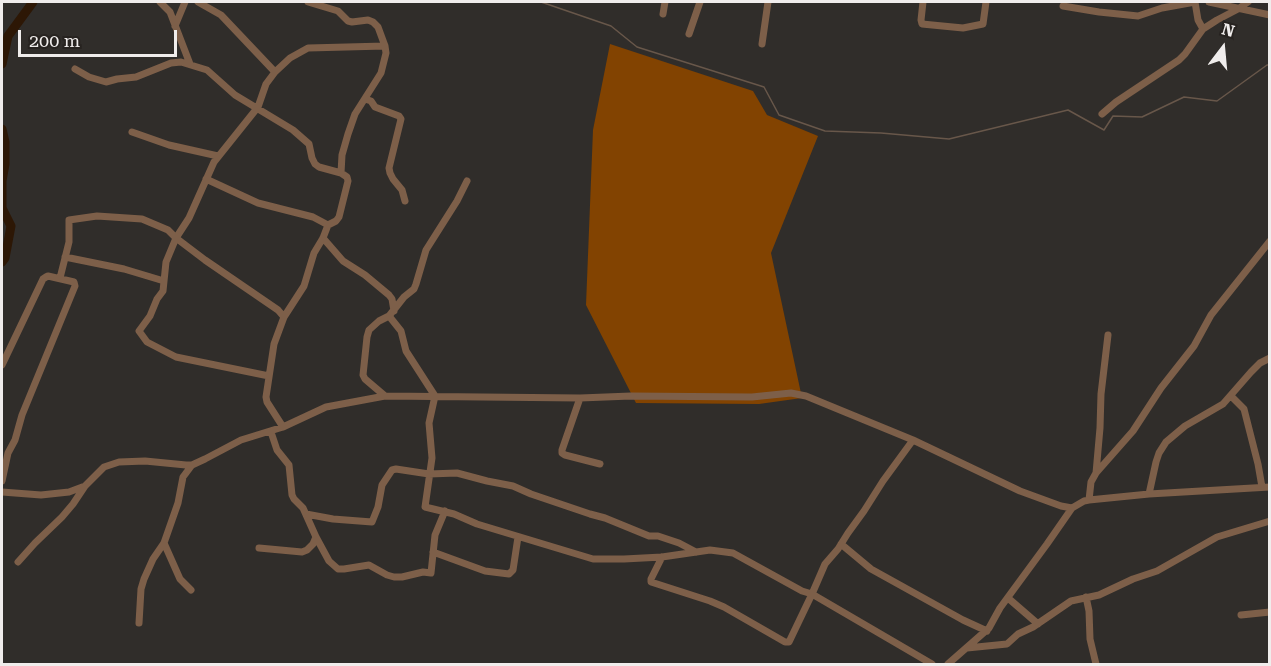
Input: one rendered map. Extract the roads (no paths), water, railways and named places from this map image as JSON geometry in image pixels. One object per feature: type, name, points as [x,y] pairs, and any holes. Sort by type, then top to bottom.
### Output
[{"type":"street","points":[[160,2],[170,12],[190,64]]},
{"type":"street","points":[[175,26],[185,2]]},
{"type":"street","points":[[198,2],[221,15],[275,72]]},
{"type":"street","points":[[308,2],[338,11],[348,21],[373,22],[378,27],[385,46],[386,52],[381,73],[355,114],[342,155],[341,173]]},
{"type":"street","points":[[663,14],[665,2]]},
{"type":"street","points":[[689,34],[700,2]]},
{"type":"street","points":[[762,44],[768,2]]},
{"type":"street","points":[[923,2],[922,24],[963,28],[983,24],[986,2]]},
{"type":"street","points":[[1063,6],[1138,15],[1195,2],[1198,20],[1203,29]]},
{"type":"street","points":[[1209,2],[1269,15]]},
{"type":"street","points":[[1102,114],[1179,60],[1203,29],[1248,2]]},
{"type":"street","points":[[269,376],[176,357],[147,342],[139,331],[163,291],[166,262],[214,162],[258,107],[266,84],[275,72],[290,58],[308,48],[385,46]]},
{"type":"street","points":[[75,69],[89,77],[106,82],[124,77],[136,77],[171,63],[181,62],[207,69],[228,89],[293,130],[310,147],[315,164],[347,177],[341,210],[336,221],[328,225],[314,253],[302,291],[284,317],[274,344],[266,397],[283,427]]},
{"type":"street","points":[[365,99],[371,101],[375,107],[401,118],[389,168],[393,180],[402,190],[405,201]]},
{"type":"street","points":[[132,132],[169,145],[218,156]]},
{"type":"street","points":[[206,179],[258,203],[313,217],[328,225]]},
{"type":"street","points":[[385,396],[363,375],[369,330],[392,314],[404,297],[414,289],[426,250],[457,201],[466,181]]},
{"type":"street","points":[[60,278],[69,243],[69,220],[97,216],[142,219],[168,230],[205,260],[279,310],[284,317]]},
{"type":"street","points":[[323,238],[343,261],[364,275],[392,299],[392,314],[401,331],[406,351],[435,396],[429,423],[432,458],[425,507],[445,511],[477,524],[593,559],[624,560],[710,550],[733,553],[802,591],[813,594],[932,664]]},
{"type":"street","points":[[1089,500],[1091,483],[1096,473],[1133,431],[1161,388],[1194,346],[1211,315],[1269,241]]},
{"type":"street","points":[[65,257],[124,269],[164,281]]},
{"type":"street","points":[[2,365],[43,279],[46,276],[74,282],[75,286],[8,453],[2,481]]},
{"type":"street","points":[[1096,473],[1101,394],[1108,335]]},
{"type":"street","points":[[1149,494],[1162,446],[1177,432],[1218,407],[1231,396],[1255,368],[1269,358]]},
{"type":"street","points":[[18,562],[34,543],[62,517],[85,486],[104,467],[118,462],[145,461],[192,465],[241,440],[271,432],[326,407],[385,396],[752,397],[796,393],[913,440],[1029,495],[1072,508]]},
{"type":"street","points":[[948,664],[987,631],[1000,608],[1072,508],[1084,501],[1149,494],[1265,487],[1244,409],[1231,396]]},
{"type":"street","points":[[580,398],[562,453],[600,464]]},
{"type":"street","points":[[271,432],[277,450],[289,465],[291,495],[306,514],[333,566],[344,569],[369,565],[387,575],[402,577],[423,572],[431,573],[435,535],[445,511]]},
{"type":"street","points":[[662,557],[651,582],[724,607],[785,642],[789,642],[813,594],[822,568],[913,440]]},
{"type":"street","points":[[139,623],[141,588],[144,579],[153,559],[164,543],[178,502],[183,477],[192,465]]},
{"type":"street","points":[[306,514],[372,522],[378,507],[382,485],[392,470],[429,474],[457,473],[513,486],[649,536],[658,536],[679,543],[696,552]]},
{"type":"street","points":[[2,492],[41,495],[69,492],[85,486]]},
{"type":"street","points":[[967,648],[1004,645],[1071,601],[1099,595],[1163,568],[1217,537],[1269,521]]},
{"type":"street","points":[[259,548],[302,552],[308,550],[316,537]]},
{"type":"street","points":[[433,552],[485,571],[510,574],[513,570],[518,537]]},
{"type":"street","points":[[164,543],[180,579],[191,590]]},
{"type":"street","points":[[841,544],[871,569],[987,631]]},
{"type":"street","points":[[1086,597],[1090,639],[1096,664]]},
{"type":"street","points":[[1008,598],[1038,624]]},
{"type":"street","points":[[1241,615],[1269,612]]},
{"type":"waterway","points":[[2,64],[8,36],[33,2]]},
{"type":"waterway","points":[[541,2],[611,26],[637,47],[764,87],[779,115],[825,131],[949,139],[1068,110],[1104,130],[1113,116],[1142,117],[1184,97],[1217,101],[1270,65]]},
{"type":"waterway","points":[[2,129],[5,142],[2,208],[11,226],[5,258],[2,262]]}]
